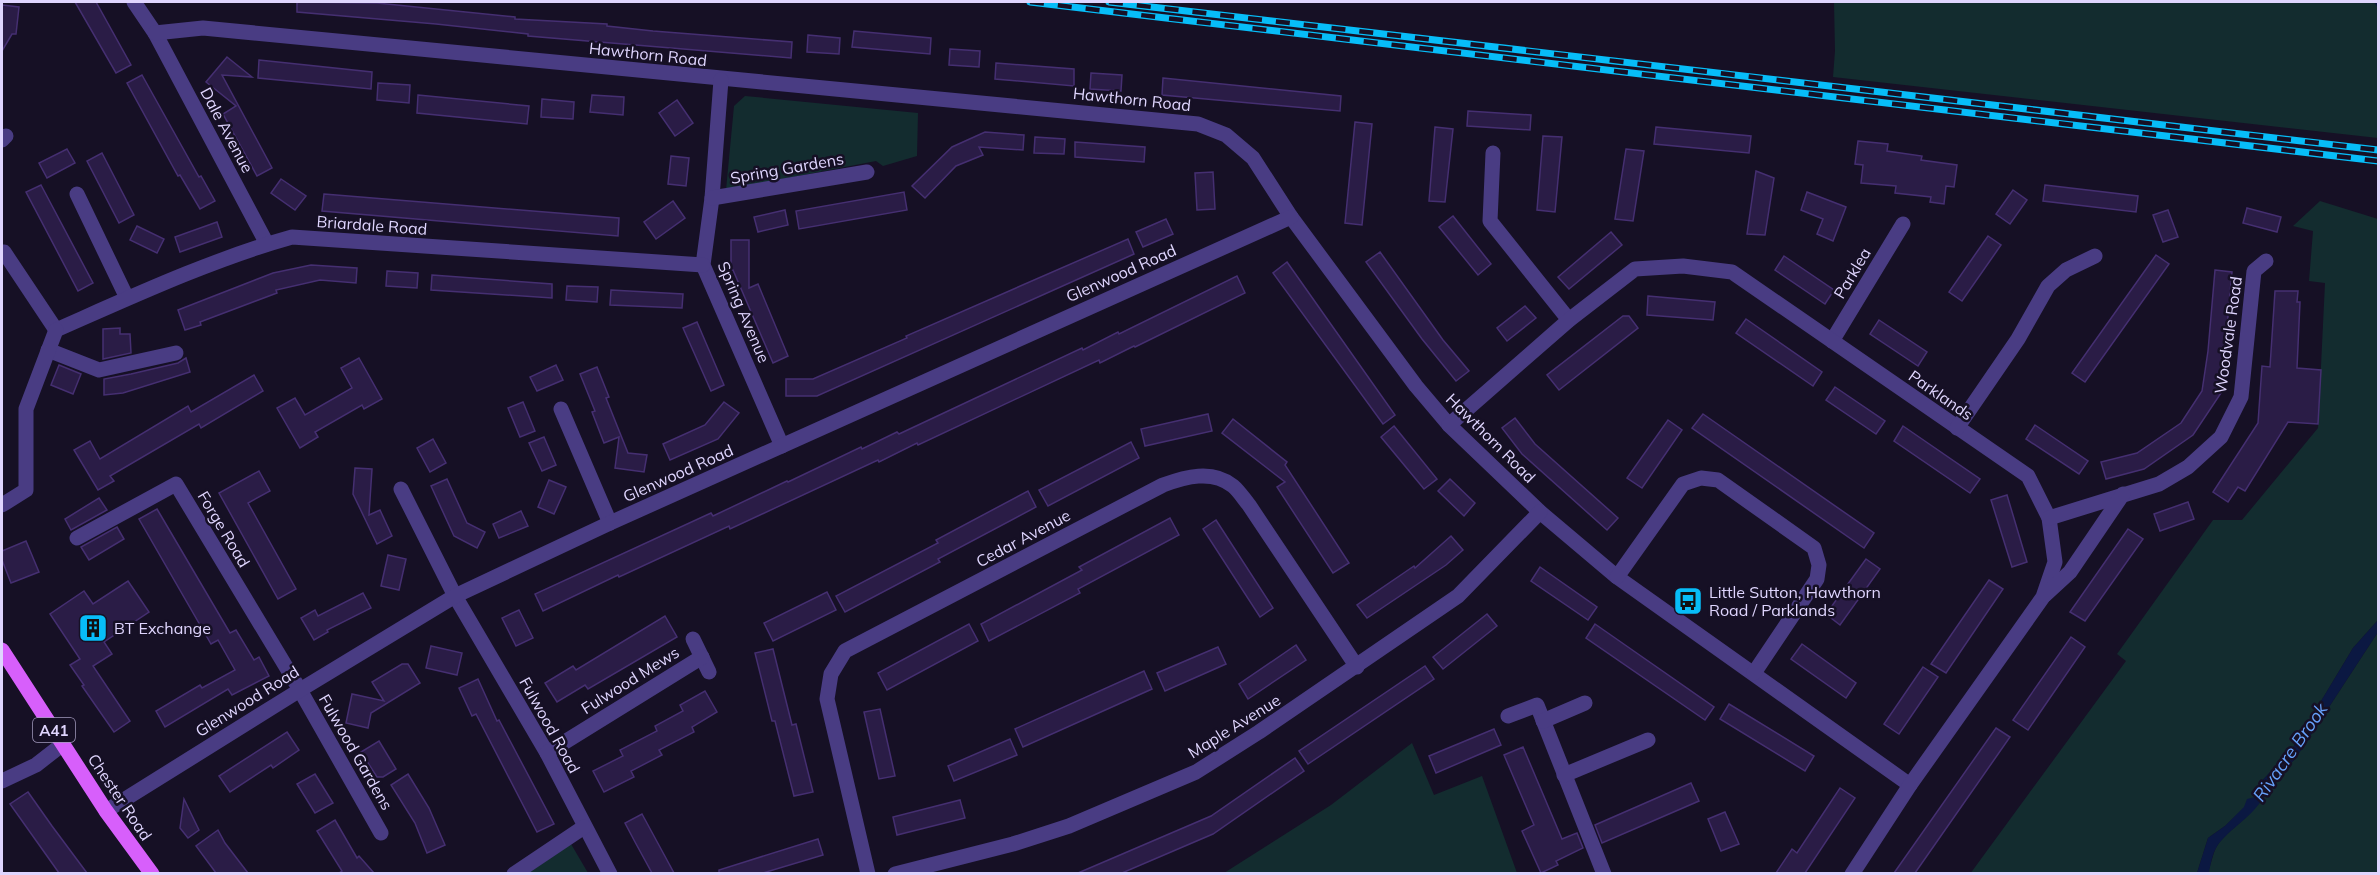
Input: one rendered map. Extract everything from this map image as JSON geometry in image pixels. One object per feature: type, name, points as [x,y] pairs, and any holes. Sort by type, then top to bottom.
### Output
[{"type":"main road","name":"Chester Road","points":[[2,650],[106,811],[152,873]]},
{"type":"street","name":"Dale Avenue","points":[[134,2],[155,33],[267,244]]},
{"type":"street","name":"Hawthorn Road","points":[[155,33],[203,28],[721,80],[1198,124],[1226,135],[1253,158],[1291,217],[1416,386],[1449,425],[1540,512],[1617,577],[1910,785]]},
{"type":"street","name":"Spring Avenue","points":[[721,80],[712,198],[703,265],[782,446]]},
{"type":"street","points":[[1493,153],[1490,221],[1569,320]]},
{"type":"street","name":"Spring Gardens","points":[[712,198],[867,172]]},
{"type":"street","points":[[77,194],[127,298]]},
{"type":"street","name":"Glenwood Road","points":[[106,811],[455,596],[610,523],[1291,217]]},
{"type":"street","name":"Parklea","points":[[1833,341],[1903,224]]},
{"type":"street","name":"Briardale Road","points":[[56,330],[127,298],[267,244],[292,237],[703,265]]},
{"type":"street","points":[[2,250],[56,330],[26,409],[26,490],[2,505]]},
{"type":"street","points":[[1957,429],[2018,339],[2048,286],[2066,270],[2095,256]]},
{"type":"street","name":"Woodvale Road","points":[[2049,518],[2159,484],[2188,467],[2221,438],[2241,397],[2254,272],[2266,261]]},
{"type":"street","name":"Parklands","points":[[1449,425],[1569,320],[1635,269],[1683,266],[1732,272],[2028,476],[2049,518],[2055,562],[2043,597],[1910,785],[1852,873]]},
{"type":"street","points":[[48,350],[99,370],[176,353]]},
{"type":"street","points":[[561,409],[610,523]]},
{"type":"street","name":"Cedar Avenue","points":[[868,873],[827,699],[831,674],[845,651],[1163,485],[1188,476],[1210,476],[1232,485],[1249,505],[1357,667]]},
{"type":"street","points":[[1617,577],[1683,484],[1701,478],[1718,480],[1815,548],[1819,565],[1816,579],[1754,673]]},
{"type":"street","name":"Forge Road","points":[[77,538],[176,484],[300,690]]},
{"type":"street","name":"Fulwood Road","points":[[401,489],[455,596],[547,753],[610,873]]},
{"type":"street","points":[[2043,597],[2070,572],[2123,494]]},
{"type":"street","name":"Maple Avenue","points":[[895,873],[1013,844],[1069,826],[1205,766],[1357,667],[1458,596],[1540,512]]},
{"type":"street","name":"Fulwood Mews","points":[[693,639],[709,672]]},
{"type":"street","name":"Fulwood Mews","points":[[547,753],[702,657]]},
{"type":"street","name":"Fulwood Gardens","points":[[300,690],[381,833]]},
{"type":"street","points":[[1543,721],[1585,703]]},
{"type":"street","points":[[1508,716],[1537,705],[1604,873]]},
{"type":"street","points":[[1564,775],[1648,740]]},
{"type":"street","points":[[2,781],[36,765],[63,744]]},
{"type":"street","points":[[514,873],[584,827]]},
{"type":"green space","points":[[1834,2],[2378,2],[2378,138],[1833,77]]},
{"type":"green space","points":[[745,96],[918,113],[917,156],[883,166],[876,161],[726,190],[734,106]]},
{"type":"green space","points":[[2320,201],[2378,219],[2378,620],[2353,648],[2294,746],[2261,782],[2255,797],[2225,826],[2208,838],[2197,873],[1970,874],[2126,661],[2117,654],[2213,520],[2242,520],[2318,428],[2325,283],[2309,281],[2313,231],[2293,226]]},
{"type":"green space","points":[[2378,632],[2378,873],[2207,874],[2219,843],[2259,804],[2295,759]]},
{"type":"green space","points":[[1412,743],[1434,795],[1482,776],[1517,873],[1224,873],[1331,805]]},
{"type":"green space","points":[[571,844],[588,873],[527,874]]},
{"type":"water","name":"Rivacre Brook","points":[[2378,620],[2378,632],[2295,759],[2254,810],[2220,842],[2214,852],[2209,872],[2197,873],[2208,838],[2225,826],[2244,807],[2247,799],[2255,797],[2261,782],[2294,746],[2353,648]]},
{"type":"building","points":[[75,2],[96,2],[131,65],[116,73]]},
{"type":"building","points":[[297,2],[377,3],[515,17],[515,19],[607,24],[607,26],[653,31],[792,42],[791,58],[528,36],[528,34],[436,24],[297,12]]},
{"type":"building","points":[[2,5],[19,7],[16,34],[12,34],[2,51]]},
{"type":"building","points":[[854,31],[931,38],[930,54],[852,47]]},
{"type":"building","points":[[808,35],[840,38],[839,54],[807,52]]},
{"type":"building","points":[[950,49],[980,51],[979,67],[949,65]]},
{"type":"building","points":[[227,57],[252,77],[222,75],[272,168],[257,176],[223,114],[236,106],[206,82]]},
{"type":"building","points":[[259,60],[372,72],[371,89],[258,78]]},
{"type":"building","points":[[996,63],[1074,69],[1074,86],[995,79]]},
{"type":"building","points":[[1091,73],[1122,75],[1121,91],[1090,89]]},
{"type":"building","points":[[142,75],[199,177],[201,176],[215,201],[200,209],[180,175],[178,176],[127,83]]},
{"type":"building","points":[[1163,78],[1341,96],[1340,111],[1162,95]]},
{"type":"building","points":[[378,83],[410,85],[409,103],[377,100]]},
{"type":"building","points":[[418,95],[529,106],[527,124],[417,113]]},
{"type":"building","points":[[592,95],[624,97],[623,115],[590,112]]},
{"type":"building","points":[[542,99],[574,102],[573,119],[541,117]]},
{"type":"building","points":[[677,100],[693,123],[675,136],[659,113]]},
{"type":"building","points":[[1468,111],[1531,115],[1530,130],[1467,126]]},
{"type":"building","points":[[1355,122],[1372,124],[1362,225],[1345,223]]},
{"type":"building","points":[[1435,127],[1453,129],[1445,202],[1429,201]]},
{"type":"building","points":[[1656,127],[1751,136],[1749,153],[1654,144]]},
{"type":"building","points":[[985,132],[1024,135],[1023,150],[979,147],[983,155],[956,166],[925,198],[912,186],[952,147]]},
{"type":"building","points":[[1543,136],[1562,137],[1555,212],[1537,210]]},
{"type":"building","points":[[1035,137],[1065,139],[1064,154],[1034,153]]},
{"type":"building","points":[[1858,141],[1888,144],[1887,151],[1922,156],[1921,160],[1957,165],[1954,187],[1946,186],[1944,204],[1930,202],[1931,197],[1895,193],[1896,186],[1861,183],[1863,165],[1855,164]]},
{"type":"building","points":[[1075,142],[1145,147],[1144,162],[1075,157]]},
{"type":"building","points":[[67,149],[75,163],[47,178],[39,163]]},
{"type":"building","points":[[1626,149],[1644,151],[1633,221],[1615,219]]},
{"type":"building","points":[[102,153],[134,215],[119,223],[87,161]]},
{"type":"building","points":[[671,156],[689,158],[686,186],[668,184]]},
{"type":"building","points":[[1756,171],[1774,178],[1765,235],[1747,234]]},
{"type":"building","points":[[1213,172],[1215,209],[1197,210],[1195,173]]},
{"type":"building","points":[[281,179],[306,196],[295,210],[271,193]]},
{"type":"building","points":[[41,185],[93,283],[78,291],[26,192]]},
{"type":"building","points":[[2045,185],[2138,196],[2136,212],[2043,201]]},
{"type":"building","points":[[2013,190],[2027,200],[2010,224],[1996,214]]},
{"type":"building","points":[[904,192],[907,210],[799,229],[796,211]]},
{"type":"building","points":[[1807,192],[1846,207],[1833,241],[1817,234],[1823,219],[1801,210]]},
{"type":"building","points":[[324,194],[619,218],[618,236],[322,211]]},
{"type":"building","points":[[673,201],[685,218],[656,239],[644,222]]},
{"type":"building","points":[[2247,208],[2281,217],[2277,232],[2243,223]]},
{"type":"building","points":[[785,210],[788,225],[758,232],[754,217]]},
{"type":"building","points":[[2168,210],[2178,237],[2163,242],[2153,215]]},
{"type":"building","points":[[1453,216],[1491,264],[1478,275],[1439,227]]},
{"type":"building","points":[[1166,219],[1173,234],[1143,247],[1136,232]]},
{"type":"building","points":[[217,222],[222,237],[180,252],[175,237]]},
{"type":"building","points":[[137,226],[164,239],[157,253],[130,240]]},
{"type":"building","points":[[1611,232],[1622,245],[1569,289],[1558,277]]},
{"type":"building","points":[[1988,236],[2001,245],[1962,301],[1949,292]]},
{"type":"building","points":[[1128,239],[1134,254],[817,396],[786,396],[786,379],[813,379]]},
{"type":"building","points":[[731,240],[749,240],[749,288],[758,284],[788,356],[773,363],[733,270],[731,270]]},
{"type":"building","points":[[1380,252],[1443,340],[1469,371],[1456,381],[1366,262]]},
{"type":"building","points":[[2156,255],[2169,264],[2085,382],[2072,373]]},
{"type":"building","points":[[1784,256],[1834,290],[1825,304],[1775,270]]},
{"type":"building","points":[[1287,262],[1395,415],[1383,424],[1273,273]]},
{"type":"building","points":[[311,265],[357,268],[356,283],[320,280],[276,290],[277,293],[200,322],[201,325],[185,330],[178,310],[273,273]]},
{"type":"building","points":[[2215,270],[2232,272],[2221,393],[2193,435],[2144,469],[2106,479],[2101,462],[2137,453],[2181,423],[2202,391]]},
{"type":"building","points":[[387,271],[418,273],[417,288],[386,286]]},
{"type":"building","points":[[432,275],[552,284],[552,298],[431,290]]},
{"type":"building","points":[[1237,276],[1245,293],[1100,363],[1099,360],[918,445],[917,443],[879,462],[878,460],[730,529],[729,526],[619,577],[618,575],[543,611],[535,594],[711,513],[713,516],[861,447],[862,449],[897,432],[899,434],[1082,348],[1083,350],[1118,332],[1119,334]]},
{"type":"building","points":[[567,286],[598,287],[597,302],[566,300]]},
{"type":"building","points":[[611,290],[683,294],[682,308],[610,305]]},
{"type":"building","points":[[2275,291],[2298,291],[2297,302],[2300,302],[2297,368],[2321,370],[2318,424],[2288,422],[2245,491],[2238,487],[2228,502],[2213,492],[2258,423],[2262,366],[2270,367]]},
{"type":"building","points":[[1648,296],[1715,302],[1713,320],[1647,315]]},
{"type":"building","points":[[1525,306],[1536,318],[1507,341],[1497,328]]},
{"type":"building","points":[[1623,316],[1629,316],[1638,328],[1559,390],[1547,375]]},
{"type":"building","points":[[1746,319],[1822,372],[1813,386],[1736,333]]},
{"type":"building","points":[[1879,320],[1927,352],[1918,366],[1870,334]]},
{"type":"building","points":[[697,322],[724,385],[711,391],[683,328]]},
{"type":"building","points":[[120,328],[120,334],[130,334],[131,353],[103,359],[103,329]]},
{"type":"building","points":[[186,358],[190,372],[123,393],[104,395],[104,379],[178,363]]},
{"type":"building","points":[[359,358],[382,399],[364,409],[362,405],[315,432],[318,437],[300,448],[277,408],[295,398],[305,415],[352,388],[341,368]]},
{"type":"building","points":[[59,365],[81,374],[73,394],[51,385]]},
{"type":"building","points":[[556,365],[563,380],[537,391],[530,377]]},
{"type":"building","points":[[597,367],[609,397],[606,398],[628,453],[647,455],[644,472],[615,468],[619,437],[604,443],[592,412],[595,411],[580,374]]},
{"type":"building","points":[[254,375],[263,391],[201,428],[199,424],[110,476],[114,481],[98,490],[74,450],[90,441],[100,459],[188,406],[191,412]]},
{"type":"building","points":[[1835,387],[1885,421],[1876,434],[1826,400]]},
{"type":"building","points":[[523,402],[535,431],[520,437],[508,408]]},
{"type":"building","points":[[724,402],[739,413],[718,439],[670,460],[663,444],[705,425]]},
{"type":"building","points":[[1208,414],[1212,431],[1145,446],[1141,429]]},
{"type":"building","points":[[1703,414],[1874,533],[1864,548],[1692,428]]},
{"type":"building","points":[[1515,418],[1535,444],[1618,518],[1607,530],[1522,454],[1502,428]]},
{"type":"building","points":[[1233,419],[1287,462],[1285,465],[1349,563],[1333,573],[1277,487],[1285,482],[1222,433]]},
{"type":"building","points":[[1668,420],[1682,430],[1642,488],[1627,478]]},
{"type":"building","points":[[2035,425],[2088,461],[2079,474],[2026,439]]},
{"type":"building","points":[[1394,426],[1437,479],[1424,489],[1381,437]]},
{"type":"building","points":[[1903,426],[1980,479],[1970,493],[1894,441]]},
{"type":"building","points":[[544,437],[556,465],[542,471],[529,443]]},
{"type":"building","points":[[433,439],[446,463],[430,472],[417,448]]},
{"type":"building","points":[[1131,442],[1139,458],[1048,506],[1039,490]]},
{"type":"building","points":[[355,468],[372,469],[369,515],[380,510],[392,536],[377,544],[353,494]]},
{"type":"building","points":[[259,471],[270,491],[248,503],[296,589],[278,599],[219,493]]},
{"type":"building","points":[[447,479],[467,523],[485,532],[477,548],[454,536],[431,486]]},
{"type":"building","points":[[1450,479],[1475,503],[1464,516],[1438,491]]},
{"type":"building","points":[[549,480],[566,487],[554,514],[538,507]]},
{"type":"building","points":[[1028,491],[1036,507],[938,559],[940,562],[845,612],[836,596],[938,543],[936,540]]},
{"type":"building","points":[[2007,495],[2027,562],[2012,567],[1991,500]]},
{"type":"building","points":[[99,498],[107,510],[71,530],[65,519]]},
{"type":"building","points":[[2188,502],[2194,519],[2160,531],[2154,514]]},
{"type":"building","points":[[157,509],[230,633],[236,630],[254,660],[259,657],[269,676],[232,695],[228,689],[165,727],[156,711],[200,685],[202,688],[235,670],[218,640],[211,644],[139,519]]},
{"type":"building","points":[[521,511],[528,526],[499,538],[493,524]]},
{"type":"building","points":[[1170,518],[1179,535],[1078,589],[1080,593],[989,641],[981,624],[1082,570],[1079,567]]},
{"type":"building","points":[[1216,520],[1273,608],[1260,617],[1203,529]]},
{"type":"building","points":[[117,527],[124,539],[89,560],[81,547]]},
{"type":"building","points":[[2128,529],[2143,539],[2085,621],[2070,612]]},
{"type":"building","points":[[1451,536],[1463,550],[1446,565],[1367,618],[1357,605],[1414,566],[1415,568]]},
{"type":"building","points":[[26,541],[39,572],[11,583],[2,560],[2,551]]},
{"type":"building","points":[[388,555],[406,559],[399,590],[381,586]]},
{"type":"building","points":[[1866,559],[1880,569],[1840,625],[1826,614]]},
{"type":"building","points":[[1540,567],[1597,607],[1588,620],[1531,581]]},
{"type":"building","points":[[1989,580],[2003,589],[1946,673],[1931,664]]},
{"type":"building","name":"BT Exchange","points":[[128,581],[149,612],[104,642],[112,654],[93,666],[130,721],[114,732],[70,665],[80,659],[50,614],[84,591],[93,604]]},
{"type":"building","points":[[827,592],[836,610],[773,641],[764,623]]},
{"type":"building","points":[[363,593],[371,608],[327,630],[328,632],[314,640],[301,618],[315,610],[318,616]]},
{"type":"building","points":[[519,610],[533,638],[516,646],[502,618]]},
{"type":"building","points":[[1487,614],[1497,626],[1443,669],[1433,657]]},
{"type":"building","points":[[665,616],[677,637],[588,689],[585,685],[557,702],[545,683],[573,666],[576,670]]},
{"type":"building","points":[[969,624],[978,641],[887,690],[878,673]]},
{"type":"building","points":[[1595,624],[1714,707],[1705,720],[1586,638]]},
{"type":"building","points":[[2071,637],[2085,647],[2028,730],[2013,720]]},
{"type":"building","points":[[1802,644],[1856,683],[1846,698],[1791,659]]},
{"type":"building","points":[[1296,645],[1306,660],[1248,699],[1239,684]]},
{"type":"building","points":[[431,646],[462,653],[457,675],[426,668]]},
{"type":"building","points":[[1218,647],[1226,664],[1165,691],[1157,673]]},
{"type":"building","points":[[773,649],[792,725],[796,724],[813,792],[794,796],[755,653]]},
{"type":"building","points":[[402,664],[408,664],[420,683],[371,713],[368,728],[346,723],[352,694],[384,701],[372,682]]},
{"type":"building","points":[[1425,666],[1434,679],[1308,764],[1299,751]]},
{"type":"building","points":[[1923,667],[1938,677],[1899,734],[1884,724]]},
{"type":"building","points":[[1144,671],[1152,689],[1023,747],[1015,729]]},
{"type":"building","points":[[478,679],[497,721],[499,720],[554,824],[537,832],[476,714],[472,716],[459,688]]},
{"type":"building","points":[[705,691],[717,712],[692,727],[694,732],[659,750],[662,755],[631,771],[634,777],[604,792],[593,771],[623,756],[620,750],[657,731],[655,726],[683,711],[680,705]]},
{"type":"building","points":[[1729,704],[1814,756],[1805,771],[1720,719]]},
{"type":"building","points":[[880,709],[895,776],[879,779],[864,712]]},
{"type":"building","points":[[1996,728],[2010,737],[1915,873],[1894,873]]},
{"type":"building","points":[[1494,729],[1501,745],[1436,773],[1429,756]]},
{"type":"building","points":[[287,732],[299,750],[273,768],[271,765],[230,792],[219,776]]},
{"type":"building","points":[[1010,739],[1017,755],[954,781],[948,766]]},
{"type":"building","points":[[379,741],[396,769],[383,777],[377,777],[361,752]]},
{"type":"building","points":[[1523,747],[1562,839],[1577,833],[1583,848],[1556,861],[1558,865],[1541,873],[1522,831],[1534,825],[1504,755]]},
{"type":"building","points":[[1295,758],[1304,771],[1213,834],[1122,873],[1078,873],[1211,816]]},
{"type":"building","points":[[315,774],[333,803],[315,813],[297,784]]},
{"type":"building","points":[[408,774],[429,808],[445,845],[427,853],[415,823],[391,785]]},
{"type":"building","points":[[1691,783],[1699,801],[1602,843],[1595,825]]},
{"type":"building","points":[[1840,788],[1855,798],[1805,873],[1776,873],[1792,849],[1797,853]]},
{"type":"building","points":[[28,792],[87,873],[59,873],[10,804]]},
{"type":"building","points":[[184,799],[199,830],[188,838],[180,828]]},
{"type":"building","points":[[960,800],[965,818],[897,835],[893,817]]},
{"type":"building","points":[[1725,812],[1739,844],[1721,851],[1708,819]]},
{"type":"building","points":[[642,814],[674,873],[652,873],[635,842],[625,823]]},
{"type":"building","points":[[335,820],[357,858],[359,856],[374,873],[339,873],[342,871],[317,831]]},
{"type":"building","points":[[218,830],[248,873],[216,873],[196,846]]},
{"type":"building","points":[[818,839],[823,855],[763,873],[719,873],[719,870]]},
{"type":"railway","points":[[1030,2],[2378,161]]},
{"type":"railway","points":[[1109,2],[2378,150]]},
{"type":"place","name":"Little Sutton, Hawthorn Road / Parklands","points":[[1688,601]]},
{"type":"place","name":"BT Exchange","points":[[93,628]]}]
